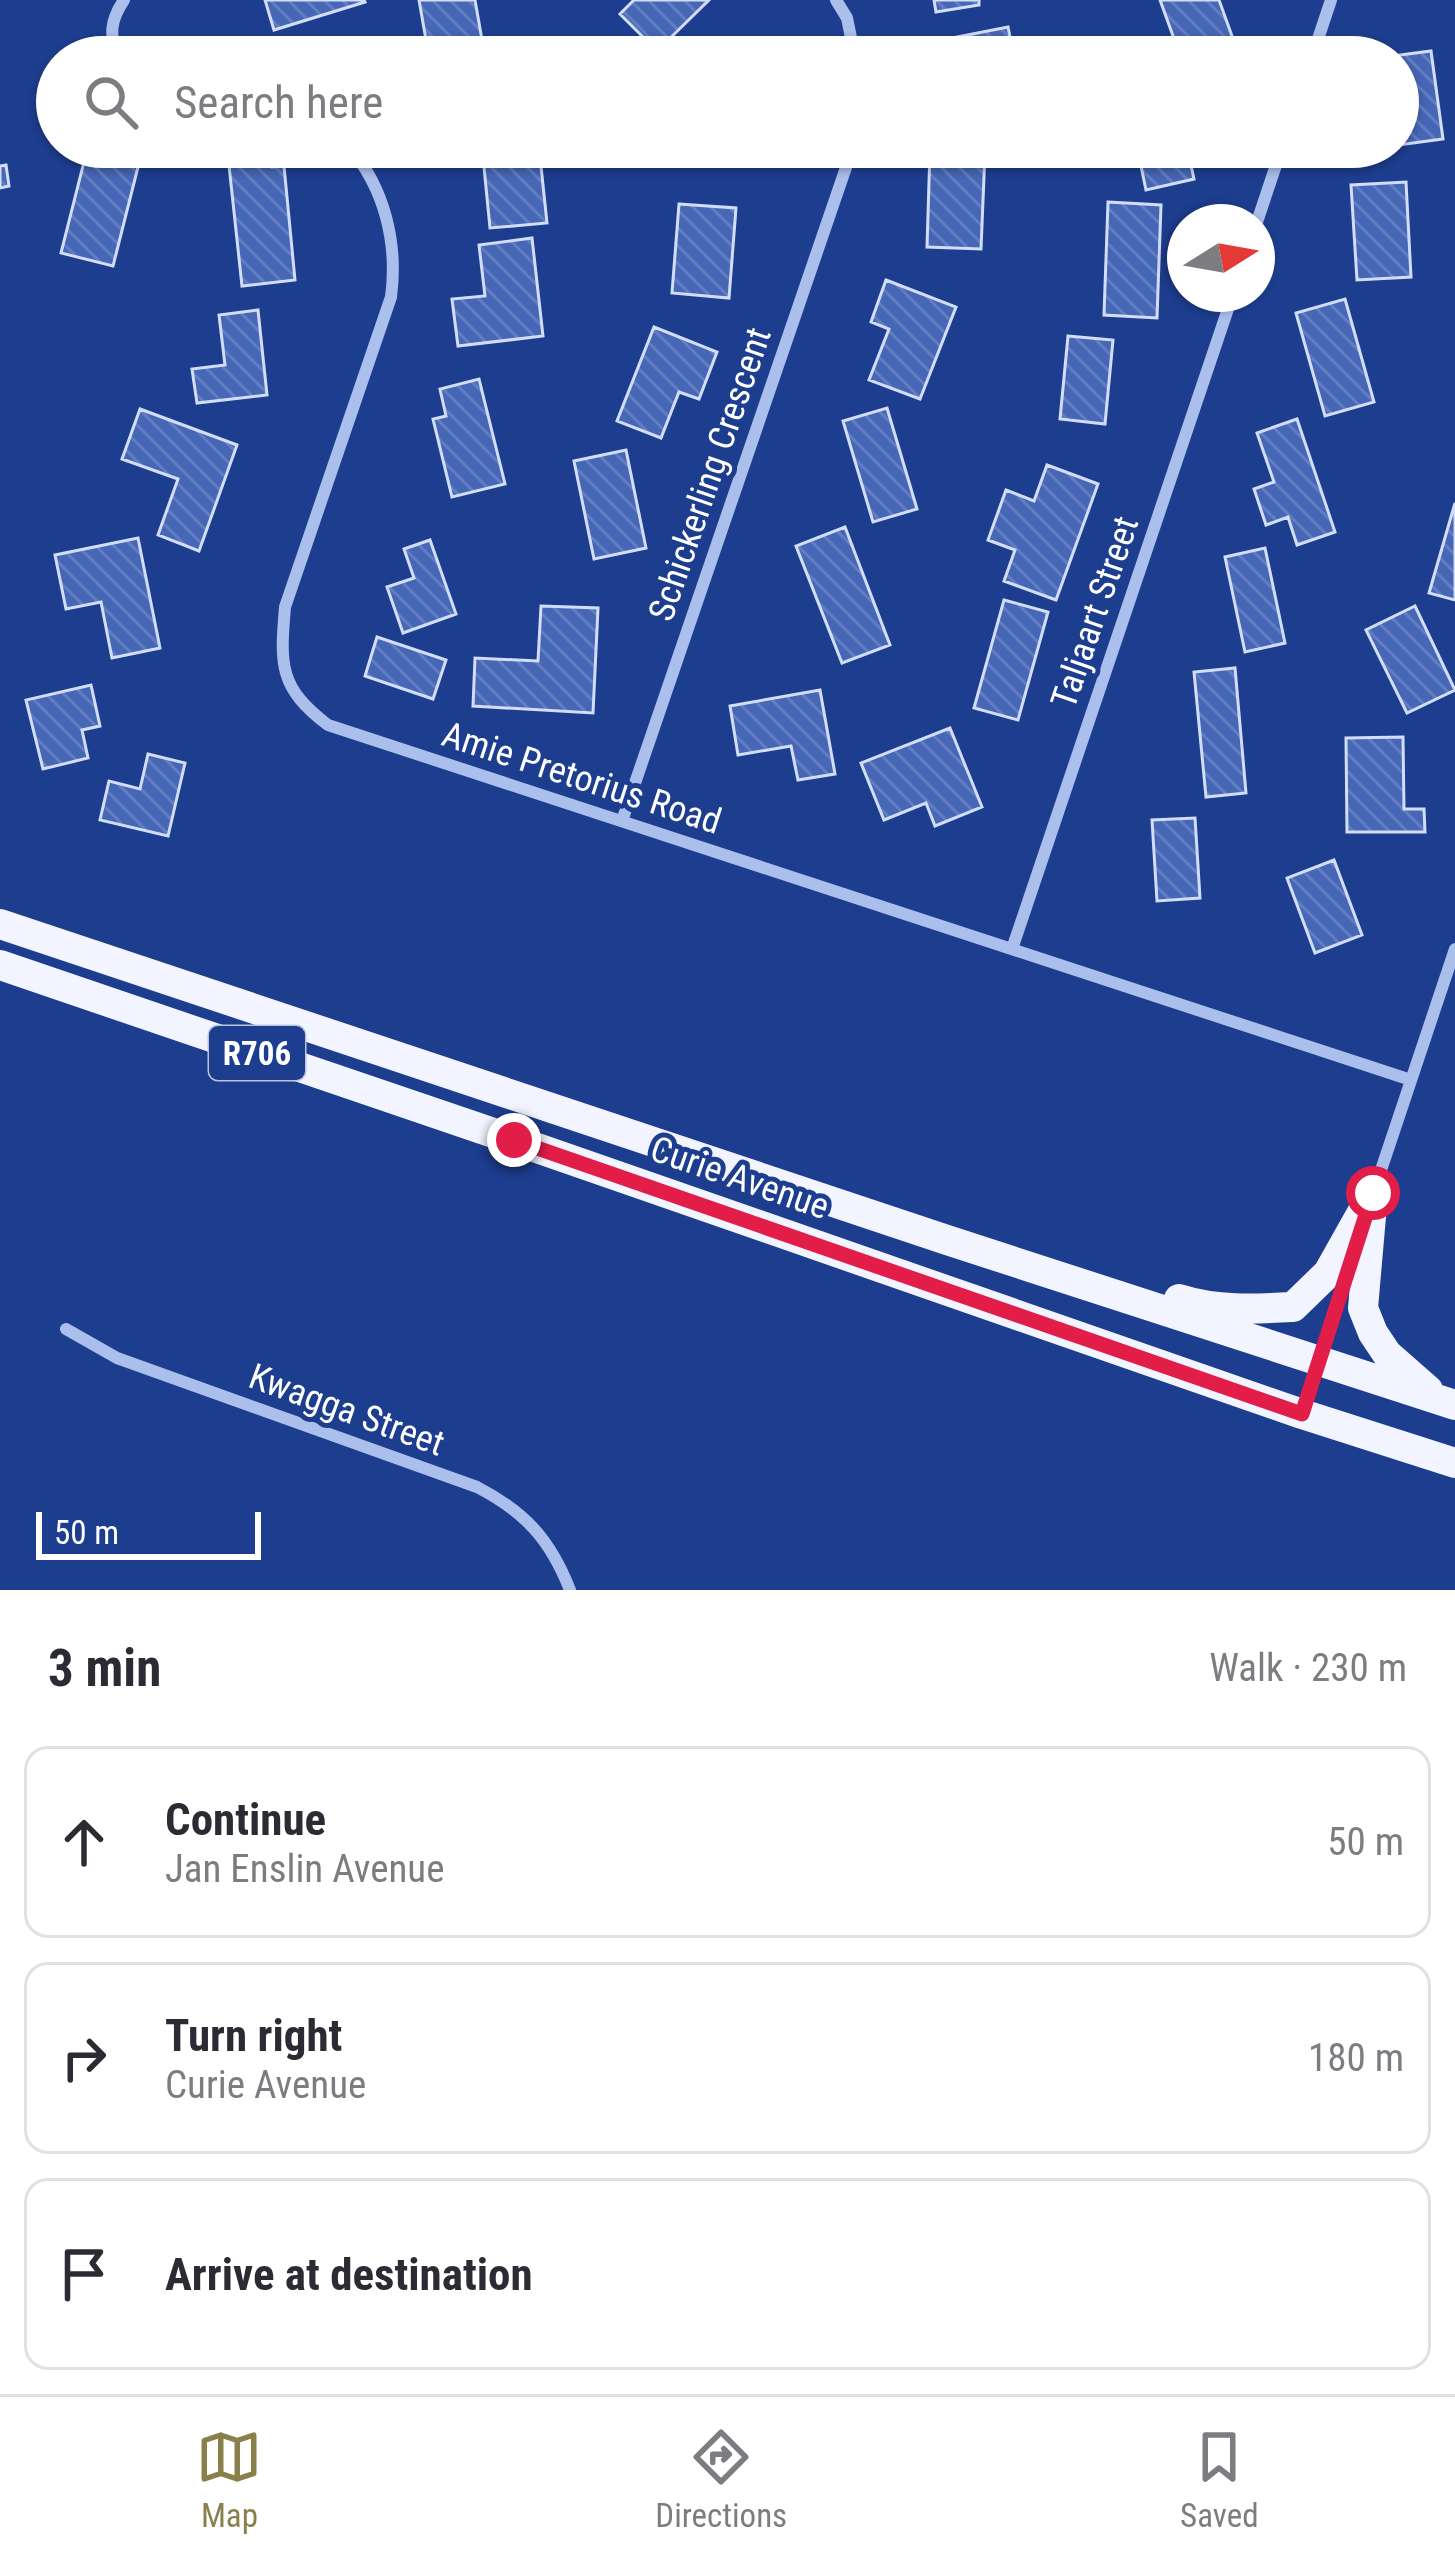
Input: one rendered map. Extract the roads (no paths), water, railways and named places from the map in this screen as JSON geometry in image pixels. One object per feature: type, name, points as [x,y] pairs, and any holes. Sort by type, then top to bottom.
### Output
[{"type":"main road","name":"Curie Avenue","points":[[0,924],[946,1240],[1455,1403]]},
{"type":"main road","name":"Curie Avenue","points":[[0,965],[1455,1463]]},
{"type":"main road","points":[[946,1240],[1032,1256],[1202,1306],[1294,1307],[1328,1274],[1373,1193]]},
{"type":"main road","points":[[1373,1193],[1363,1308],[1387,1354],[1432,1393],[1455,1403]]},
{"type":"street","points":[[112,36],[111,26],[124,0]]},
{"type":"street","points":[[836,0],[848,18],[851,36]]},
{"type":"street","points":[[1319,36],[1331,0]]},
{"type":"street","name":"Amie Pretorius Road","points":[[363,168],[384,208],[394,270],[391,297],[285,607],[281,644],[285,677],[302,706],[328,725],[1411,1080]]},
{"type":"street","name":"Schickerling Crescent","points":[[622,821],[846,168]]},
{"type":"street","points":[[1263,204],[1275,168]]},
{"type":"street","name":"Taljaart Street","points":[[1012,949],[1226,312]]},
{"type":"street","points":[[1302,1414],[1455,949]]},
{"type":"street","name":"Kwagga Street","points":[[66,1329],[117,1358],[476,1487],[508,1503],[549,1546],[570,1590]]}]
